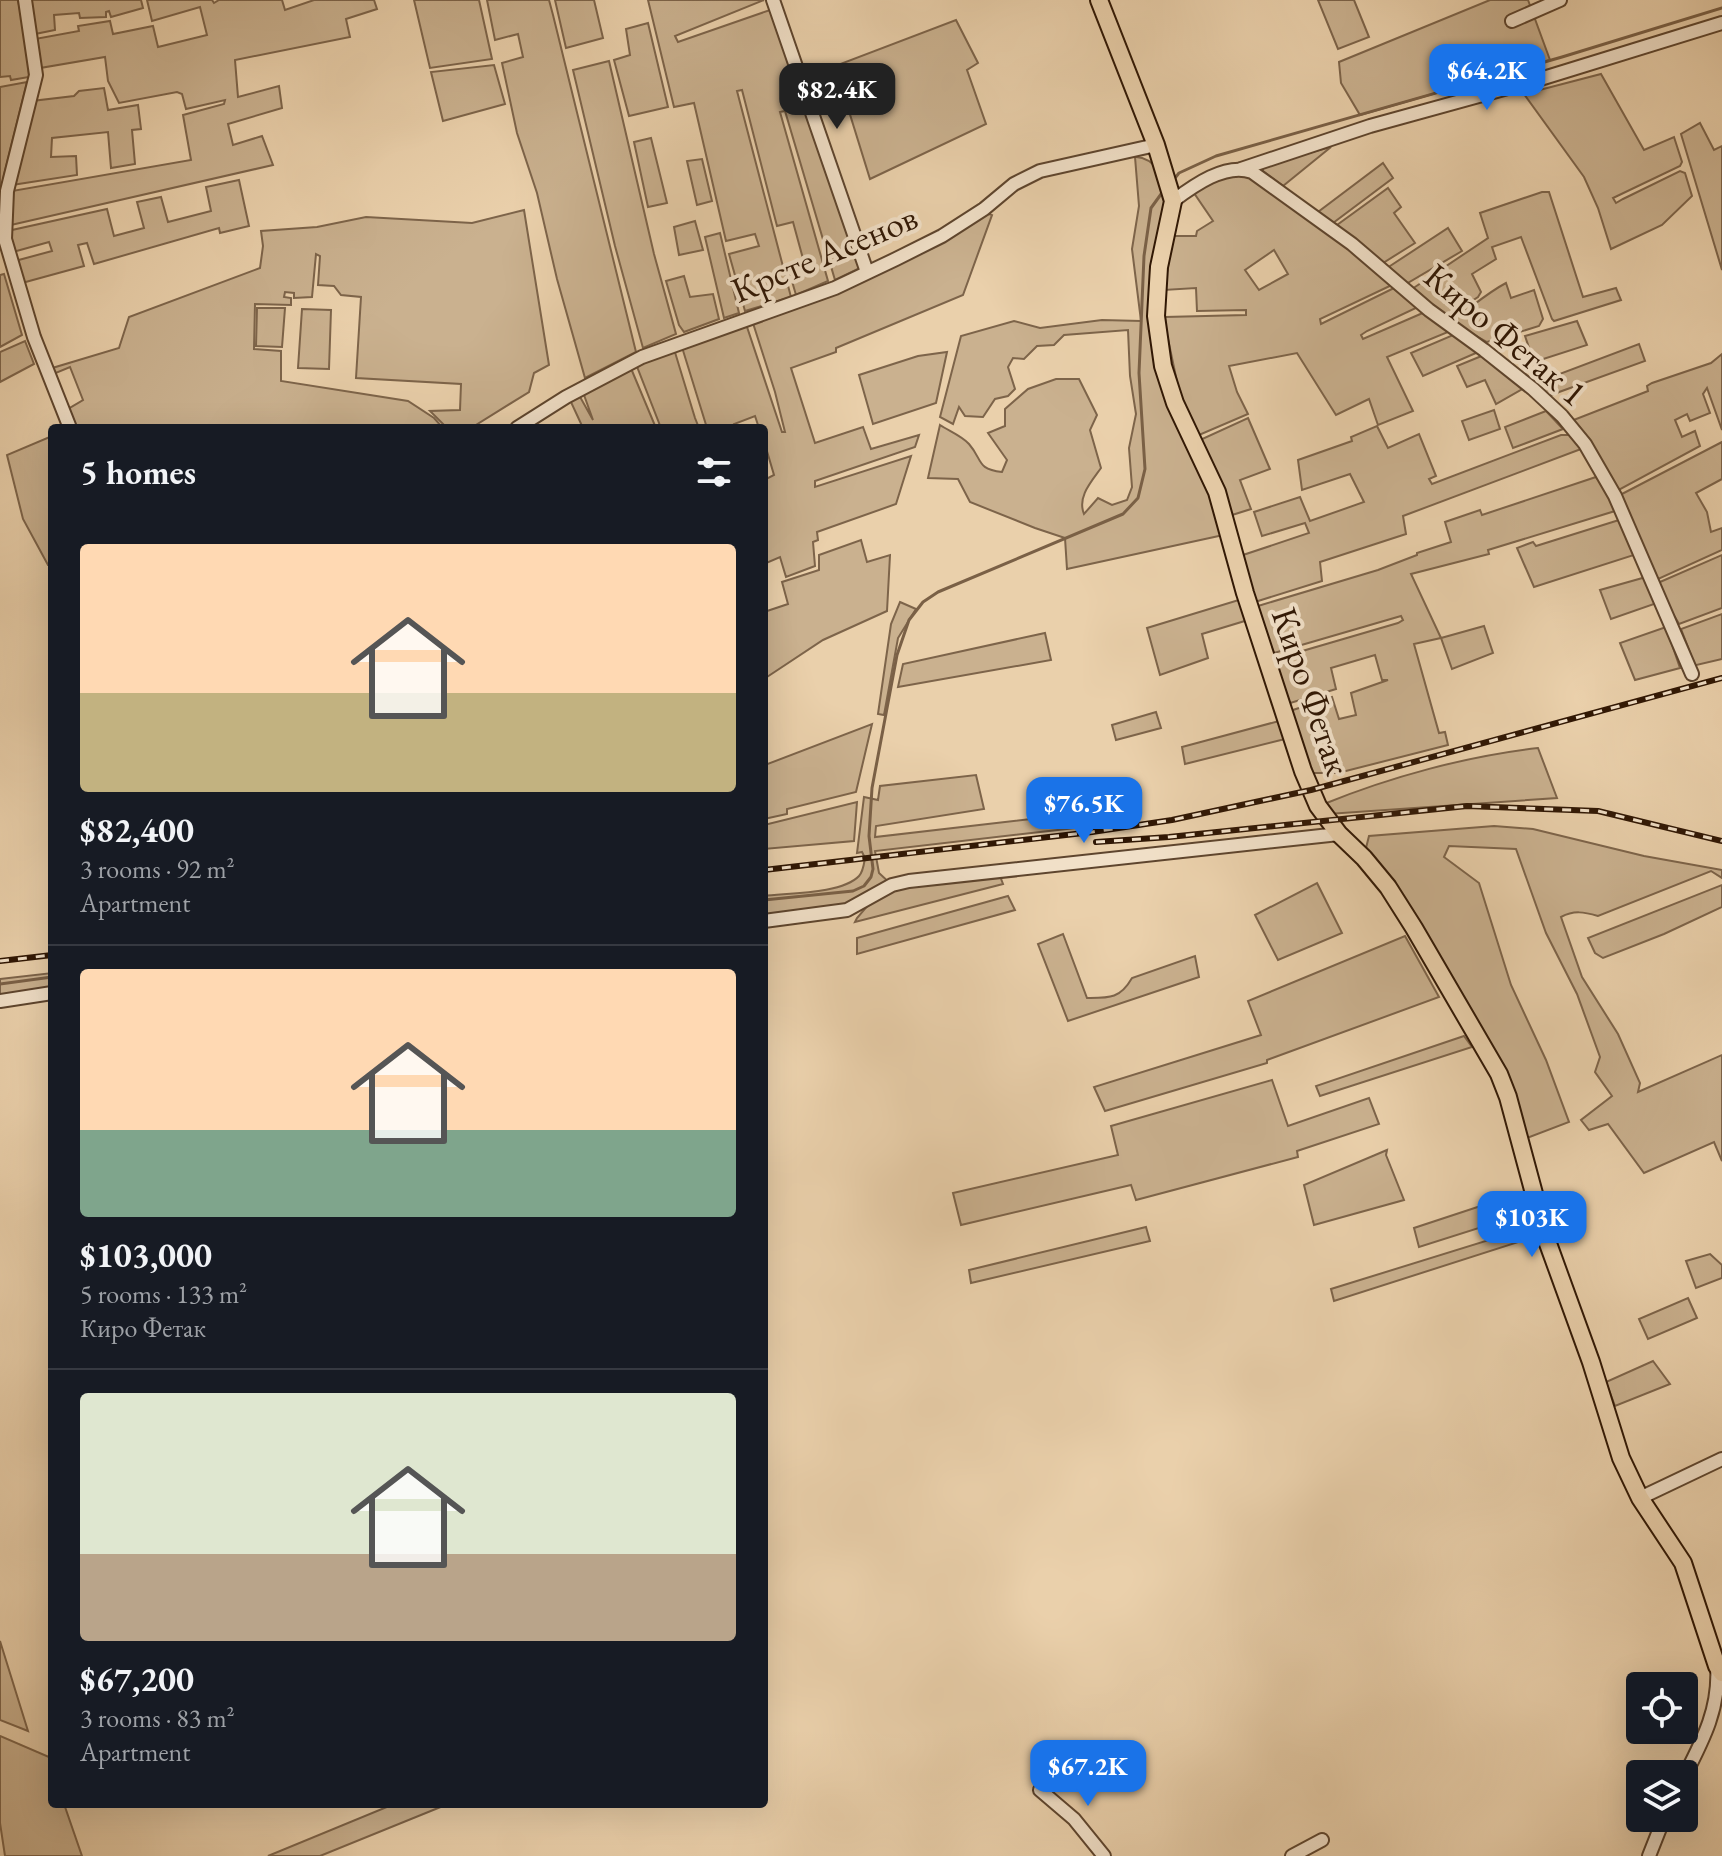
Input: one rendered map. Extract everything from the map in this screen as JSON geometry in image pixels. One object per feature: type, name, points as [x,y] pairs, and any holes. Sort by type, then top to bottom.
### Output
[{"type":"main road","name":"Киро Фетак","points":[[1099,0],[1156,145],[1173,201],[1159,267],[1156,316],[1163,366],[1175,403],[1217,492],[1245,593],[1303,771],[1331,831],[1364,858],[1388,887],[1499,1074],[1546,1238],[1591,1362],[1621,1458],[1640,1498],[1683,1563],[1720,1669]]},
{"type":"street","points":[[25,0],[36,75],[7,191],[5,239],[34,337],[68,424]]},
{"type":"street","points":[[1512,21],[1532,5],[1560,0]]},
{"type":"street","points":[[775,1],[867,272]]},
{"type":"street","points":[[1173,201],[1201,182],[1370,126],[1537,80],[1722,23]]},
{"type":"street","name":"Крсте Асенов","points":[[523,424],[566,397],[642,357],[815,295],[942,236],[984,209],[1014,184],[1040,171],[1156,145]]},
{"type":"street","name":"Киро Фетак 1","points":[[1241,169],[1252,172],[1352,244],[1429,310],[1533,389],[1562,416],[1585,444],[1615,496],[1692,674]]},
{"type":"street","points":[[768,920],[847,910],[892,885],[909,881],[1331,831]]},
{"type":"street","points":[[0,1001],[48,994]]},
{"type":"street","points":[[1640,1498],[1722,1459]]},
{"type":"street","points":[[1693,1760],[1714,1709],[1720,1669]]},
{"type":"street","points":[[1040,1790],[1074,1819],[1104,1856]]},
{"type":"street","points":[[1649,1856],[1658,1832]]},
{"type":"street","points":[[1292,1856],[1322,1840]]},
{"type":"shaded area","points":[[0,0],[18,0],[28,52],[29,77],[11,80],[10,76],[0,77]]},
{"type":"shaded area","points":[[27,0],[141,0],[143,8],[111,17],[109,11],[106,17],[80,18],[79,13],[54,15],[55,30],[35,34]]},
{"type":"shaded area","points":[[147,0],[212,0],[214,3],[219,0],[282,0],[285,10],[314,0],[374,0],[377,9],[346,19],[350,37],[235,60],[238,97],[279,86],[282,108],[228,124],[233,145],[262,136],[273,165],[11,225],[12,191],[191,160],[183,115],[224,104],[225,100],[186,109],[182,94],[177,92],[119,103],[108,81],[105,57],[40,68],[35,39],[79,31],[78,26],[110,21],[113,34],[153,26],[158,47],[207,35],[200,7],[152,21]]},
{"type":"shaded area","points":[[414,0],[479,0],[492,59],[430,68]]},
{"type":"shaded area","points":[[487,0],[549,0],[553,15],[636,352],[585,378],[537,193],[517,133],[502,63],[523,57],[518,34],[495,40]]},
{"type":"shaded area","points":[[555,0],[594,0],[603,38],[566,48]]},
{"type":"shaded area","points":[[648,0],[764,0],[675,36],[678,42],[770,10],[860,268],[835,280],[785,111],[780,112],[828,281],[796,295],[789,271],[805,266],[793,222],[777,226],[742,90],[737,91],[791,297],[745,311],[729,254],[759,246],[755,234],[726,241],[694,103],[674,107]]},
{"type":"shaded area","points":[[1318,0],[1354,0],[1369,37],[1338,49]]},
{"type":"shaded area","points":[[1490,0],[1528,0],[1550,60],[1360,115],[1341,83],[1339,62]]},
{"type":"shaded area","points":[[956,20],[978,63],[967,70],[986,124],[870,179],[835,66]]},
{"type":"shaded area","points":[[648,23],[668,107],[629,116],[614,60],[630,55],[626,29]]},
{"type":"shaded area","points":[[609,61],[676,334],[643,348],[573,70]]},
{"type":"shaded area","points":[[494,65],[505,104],[443,121],[431,72]]},
{"type":"shaded area","points":[[1601,74],[1644,150],[1674,137],[1682,162],[1680,166],[1613,198],[1616,203],[1680,171],[1685,173],[1692,196],[1662,225],[1611,249],[1584,177],[1524,94]]},
{"type":"shaded area","points":[[27,82],[4,175],[0,199],[0,87]]},
{"type":"shaded area","points":[[104,88],[108,110],[138,105],[141,129],[132,130],[135,164],[111,168],[108,132],[52,138],[51,157],[76,156],[77,175],[12,185],[32,101],[74,96],[79,91]]},
{"type":"shaded area","points":[[1700,123],[1714,150],[1722,146],[1722,270],[1681,134]]},
{"type":"shaded area","points":[[651,138],[667,203],[648,207],[634,142]]},
{"type":"shaded area","points":[[1331,147],[1283,186],[1263,171],[1263,166],[1270,163]]},
{"type":"shaded area","points":[[1135,157],[1154,165],[1164,178],[1169,193],[1163,366],[1228,534],[1067,569],[1065,538],[970,502],[958,479],[928,478],[940,425],[966,441],[984,466],[1002,472],[1007,460],[988,433],[1005,426],[1005,409],[1028,389],[1056,379],[1079,379],[1097,415],[1090,430],[1101,468],[1084,496],[1084,514],[1098,498],[1112,505],[1127,500],[1132,487],[1129,448],[1136,414],[1128,330],[1064,335],[1054,345],[1037,346],[1024,359],[1013,358],[1008,367],[1015,389],[1008,396],[995,399],[983,417],[965,416],[959,407],[953,424],[940,417],[961,336],[1014,321],[1040,328],[1102,320],[1141,321],[1132,249],[1139,206]]},
{"type":"shaded area","points":[[702,159],[712,201],[697,205],[687,161]]},
{"type":"shaded area","points":[[1383,163],[1393,178],[1333,223],[1318,212]]},
{"type":"shaded area","points":[[1248,174],[1394,284],[1320,319],[1321,324],[1396,287],[1418,307],[1367,331],[1361,335],[1363,339],[1425,312],[1448,332],[1387,357],[1413,411],[1378,425],[1369,399],[1336,415],[1297,353],[1229,366],[1248,414],[1199,435],[1183,410],[1166,339],[1165,317],[1246,315],[1246,310],[1197,311],[1196,288],[1164,290],[1173,236],[1196,236],[1197,231],[1213,221],[1194,193],[1214,180]],"holes":[[[1274,250],[1288,274],[1259,290],[1245,270]]]},
{"type":"shaded area","points":[[239,180],[249,226],[220,233],[219,228],[94,264],[87,243],[78,245],[84,266],[22,283],[15,261],[52,251],[49,242],[13,252],[8,232],[12,230],[107,209],[114,236],[144,228],[137,202],[161,197],[168,222],[211,211],[206,187]]},
{"type":"shaded area","points":[[1388,188],[1401,207],[1394,213],[1415,243],[1383,263],[1337,225]]},
{"type":"shaded area","points":[[1549,192],[1583,297],[1616,288],[1621,300],[1554,321],[1521,237],[1492,247],[1496,259],[1472,274],[1481,292],[1478,297],[1445,318],[1412,289],[1488,238],[1480,213]]},
{"type":"shaded area","points":[[524,210],[549,365],[534,373],[529,392],[477,424],[443,424],[430,411],[460,410],[461,384],[356,378],[361,297],[341,295],[334,286],[318,285],[320,256],[316,254],[312,297],[294,298],[294,293],[285,292],[284,297],[291,298],[291,305],[255,304],[254,349],[281,351],[281,381],[408,401],[439,424],[68,424],[63,412],[83,400],[70,367],[51,375],[49,369],[119,348],[129,317],[260,268],[263,246],[261,231],[317,227],[366,217],[472,223]]},
{"type":"shaded area","points":[[986,213],[992,215],[963,295],[836,348],[836,352],[791,368],[815,443],[863,427],[871,449],[919,435],[915,447],[815,481],[815,487],[911,456],[896,504],[817,532],[818,540],[813,542],[815,566],[786,577],[780,557],[768,562],[768,478],[774,475],[768,455],[768,424],[758,424],[755,416],[734,424],[706,424],[681,344],[746,324],[782,432],[785,432],[752,320]]},
{"type":"shaded area","points":[[695,221],[703,250],[679,255],[674,227]]},
{"type":"shaded area","points":[[1448,228],[1462,251],[1406,284],[1387,268]]},
{"type":"shaded area","points":[[720,233],[739,313],[724,318],[705,237]]},
{"type":"shaded area","points":[[4,274],[22,335],[0,347],[0,275]]},
{"type":"shaded area","points":[[684,276],[690,297],[713,294],[719,319],[684,332],[666,281]]},
{"type":"shaded area","points":[[1506,283],[1511,298],[1534,290],[1543,319],[1539,326],[1487,342],[1455,324],[1454,319]]},
{"type":"shaded area","points":[[257,308],[285,308],[282,347],[256,346]]},
{"type":"shaded area","points":[[302,309],[331,310],[329,369],[298,368]]},
{"type":"shaded area","points":[[1577,321],[1587,345],[1534,362],[1525,336]]},
{"type":"shaded area","points":[[1453,335],[1472,346],[1476,353],[1423,376],[1411,353]]},
{"type":"shaded area","points":[[25,341],[34,364],[0,382],[0,352]]},
{"type":"shaded area","points":[[1639,344],[1645,361],[1548,396],[1533,384]]},
{"type":"shaded area","points":[[674,349],[697,424],[659,424],[636,364]]},
{"type":"shaded area","points":[[947,352],[936,403],[873,424],[859,375],[918,356]]},
{"type":"shaded area","points":[[1722,354],[1722,430],[1707,388],[1703,394],[1710,413],[1690,421],[1687,414],[1675,420],[1682,437],[1695,431],[1700,446],[1615,492],[1571,421],[1648,391],[1647,386],[1652,383],[1711,363]]},
{"type":"shaded area","points":[[1484,355],[1524,388],[1496,404],[1485,380],[1467,387],[1457,366]]},
{"type":"shaded area","points":[[630,366],[654,424],[581,424],[570,400],[579,395],[593,420],[584,395]]},
{"type":"shaded area","points":[[1494,410],[1500,429],[1469,440],[1462,421]]},
{"type":"shaded area","points":[[1546,411],[1563,429],[1513,448],[1505,427]]},
{"type":"shaded area","points":[[1248,418],[1270,469],[1240,480],[1251,509],[1229,516],[1200,440]]},
{"type":"shaded area","points":[[1377,426],[1388,448],[1419,434],[1436,476],[1429,479],[1432,484],[1561,435],[1570,435],[1581,449],[1403,516],[1406,534],[1320,562],[1322,581],[1255,602],[1243,555],[1309,533],[1305,523],[1262,536],[1254,512],[1300,497],[1310,521],[1364,502],[1350,474],[1302,490],[1298,460],[1352,441],[1351,437]]},
{"type":"shaded area","points":[[48,438],[48,565],[23,519],[7,455]]},
{"type":"shaded area","points":[[1722,442],[1722,479],[1696,493],[1707,512],[1711,532],[1722,528],[1722,550],[1656,580],[1618,496]]},
{"type":"shaded area","points":[[1596,477],[1609,493],[1615,511],[1488,550],[1489,554],[1411,574],[1441,638],[1414,644],[1439,733],[1445,732],[1448,745],[1338,773],[1312,773],[1290,711],[1332,697],[1339,719],[1356,715],[1351,693],[1388,680],[1382,680],[1375,655],[1331,668],[1336,689],[1287,704],[1275,659],[1403,620],[1401,616],[1274,653],[1261,623],[1258,606],[1378,570],[1451,542],[1445,522],[1480,510],[1482,515]]},
{"type":"shaded area","points":[[1619,520],[1634,555],[1534,587],[1517,548],[1533,542],[1536,546]]},
{"type":"shaded area","points":[[861,540],[867,562],[890,555],[887,611],[823,640],[768,676],[768,611],[788,604],[782,582],[819,570],[819,555]]},
{"type":"shaded area","points":[[1722,555],[1722,608],[1679,624],[1664,598],[1660,582]]},
{"type":"shaded area","points":[[1646,577],[1657,603],[1611,619],[1600,590]]},
{"type":"shaded area","points":[[1242,599],[1248,620],[1202,634],[1208,658],[1160,675],[1147,628]]},
{"type":"shaded area","points":[[900,602],[916,609],[898,638],[884,715],[878,714],[891,624]]},
{"type":"shaded area","points":[[1722,614],[1722,659],[1688,667],[1691,655],[1681,629]]},
{"type":"shaded area","points":[[1484,626],[1493,653],[1452,669],[1441,638]]},
{"type":"shaded area","points":[[1666,627],[1680,668],[1635,680],[1620,643]]},
{"type":"shaded area","points":[[1045,633],[1051,660],[898,687],[903,664]]},
{"type":"shaded area","points":[[1156,712],[1161,728],[1116,740],[1112,725]]},
{"type":"shaded area","points":[[1279,721],[1285,739],[1185,764],[1182,747]]},
{"type":"shaded area","points":[[872,724],[856,792],[787,809],[787,814],[768,818],[768,764]]},
{"type":"shaded area","points":[[1538,748],[1557,798],[1328,814],[1324,804],[1429,769]]},
{"type":"shaded area","points":[[976,775],[984,809],[876,826],[875,837],[1091,812],[1084,827],[875,851],[879,873],[892,885],[867,900],[768,920],[768,896],[828,889],[851,882],[860,874],[865,858],[862,852],[857,853],[864,797],[878,800],[880,786]]},
{"type":"shaded area","points":[[857,802],[854,841],[768,849],[768,824]]},
{"type":"shaded area","points":[[1494,826],[1533,829],[1644,856],[1722,870],[1722,878],[1711,871],[1598,916],[1579,912],[1561,917],[1582,977],[1618,1034],[1640,1083],[1638,1092],[1722,1055],[1722,1161],[1714,1142],[1644,1173],[1608,1124],[1589,1130],[1581,1120],[1612,1096],[1595,1072],[1600,1057],[1577,994],[1546,933],[1516,849],[1449,846],[1444,857],[1479,883],[1511,985],[1546,1060],[1569,1122],[1527,1138],[1414,912],[1366,848],[1369,836]]},
{"type":"shaded area","points":[[1000,876],[1003,884],[855,922],[869,904],[898,886]]},
{"type":"shaded area","points":[[1317,883],[1342,933],[1278,960],[1255,915]]},
{"type":"shaded area","points":[[1722,885],[1722,907],[1664,934],[1603,958],[1595,953],[1588,938]]},
{"type":"shaded area","points":[[1008,896],[1015,910],[857,954],[857,938]]},
{"type":"shaded area","points":[[1063,934],[1087,998],[1113,996],[1123,990],[1132,978],[1195,956],[1199,977],[1068,1021],[1038,944]]},
{"type":"shaded area","points":[[1405,936],[1439,997],[1267,1060],[1267,1063],[1105,1111],[1094,1087],[1261,1035],[1248,1001]]},
{"type":"shaded area","points":[[48,973],[48,993],[0,997],[0,979]]},
{"type":"shaded area","points":[[1464,1036],[1472,1047],[1320,1096],[1316,1086]]},
{"type":"shaded area","points":[[1272,1080],[1288,1126],[1369,1098],[1379,1124],[1297,1151],[1298,1157],[1136,1200],[1131,1185],[961,1225],[953,1193],[1118,1155],[1111,1126]]},
{"type":"shaded area","points":[[1387,1150],[1386,1155],[1404,1200],[1314,1225],[1304,1185]]},
{"type":"shaded area","points":[[1523,1192],[1529,1212],[1419,1247],[1414,1228]]},
{"type":"shaded area","points":[[1534,1226],[1537,1236],[1334,1301],[1331,1289]]},
{"type":"shaded area","points":[[1146,1227],[1150,1241],[971,1283],[969,1270]]},
{"type":"shaded area","points":[[1710,1254],[1722,1265],[1722,1278],[1696,1288],[1686,1261]]},
{"type":"shaded area","points":[[1688,1298],[1697,1318],[1648,1339],[1639,1319]]},
{"type":"shaded area","points":[[1653,1361],[1670,1384],[1615,1406],[1606,1382]]},
{"type":"shaded area","points":[[0,1641],[28,1731],[0,1720]]},
{"type":"shaded area","points":[[0,1736],[48,1757],[48,1808],[65,1808],[82,1856],[5,1856],[0,1823]]},
{"type":"shaded area","points":[[384,1808],[438,1808],[320,1856],[268,1856]]},
{"type":"waterway","points":[[1175,178],[1179,173],[1216,156],[1722,8]]},
{"type":"waterway","points":[[768,900],[853,891],[864,886],[871,877],[869,836],[872,788],[897,655],[909,620],[923,602],[938,592],[1123,514],[1138,498],[1145,469],[1139,373],[1144,256],[1151,208],[1164,190]]},
{"type":"waterway","points":[[0,984],[48,978]]},
{"type":"railway","points":[[768,870],[1172,820],[1311,790],[1722,678]]},
{"type":"railway","points":[[1096,842],[1467,806],[1598,811],[1722,841]]},
{"type":"railway","points":[[0,961],[48,955]]}]
